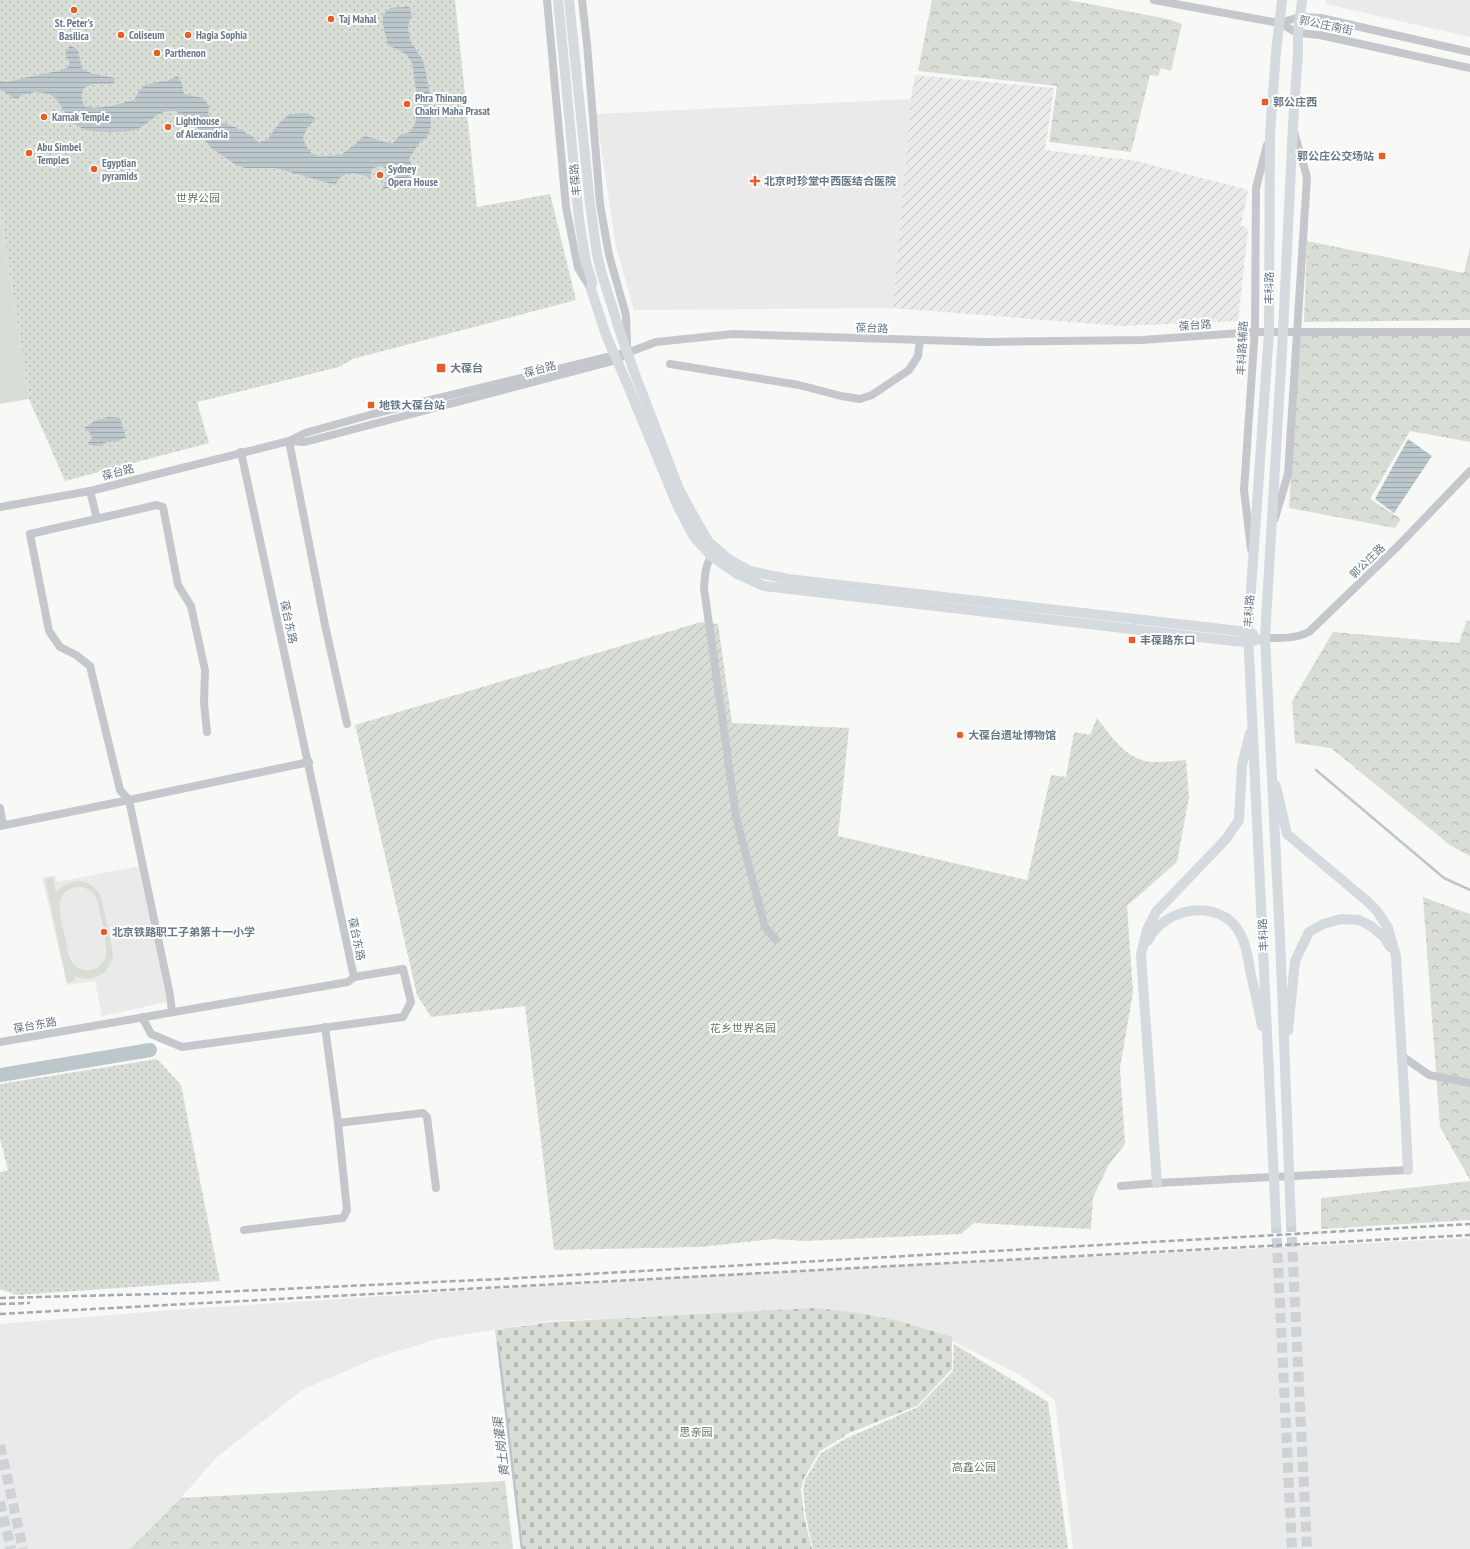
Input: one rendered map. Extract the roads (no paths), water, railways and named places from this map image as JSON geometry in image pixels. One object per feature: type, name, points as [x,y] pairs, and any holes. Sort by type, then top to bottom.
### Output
[{"type":"main road","name":"丰葆路","points":[[558,0],[579,218],[586,262],[592,282],[592,289],[606,335],[678,507],[694,537],[714,553]]},
{"type":"main road","name":"丰葆路","points":[[569,0],[592,226],[601,271],[627,353],[679,489],[714,553]]},
{"type":"main road","name":"丰科路","points":[[1276,1223],[1248,637],[1269,332],[1270,134],[1276,52],[1282,0]]},
{"type":"main road","name":"丰科路","points":[[1291,1222],[1280,937],[1265,638],[1283,332],[1298,33],[1302,0]]},
{"type":"main road","points":[[714,553],[750,570],[788,579],[1265,638]]},
{"type":"main road","points":[[1157,1183],[1141,955],[1147,930],[1156,912],[1226,839],[1239,820],[1242,765],[1252,723]]},
{"type":"main road","points":[[1270,759],[1287,834],[1377,911],[1388,928],[1396,956],[1408,1170]]},
{"type":"main road","points":[[1141,955],[1150,936],[1161,923],[1177,914],[1194,910],[1210,910],[1225,917],[1235,926],[1245,945],[1269,1055]]},
{"type":"main road","points":[[1284,1057],[1295,960],[1309,932],[1324,924],[1341,920],[1359,920],[1371,926],[1384,937],[1396,956]]},
{"type":"street","points":[[546,0],[565,199],[570,232],[578,268],[592,289]]},
{"type":"street","points":[[582,0],[600,204],[609,255],[626,315],[627,353]]},
{"type":"street","name":"郭公庄南街","points":[[1154,0],[1280,23],[1298,33],[1320,35],[1470,68]]},
{"type":"street","points":[[1280,23],[1300,17],[1321,18],[1470,52]]},
{"type":"street","points":[[1270,534],[1288,474],[1307,177],[1293,126]]},
{"type":"street","name":"丰科路辅路","points":[[1252,565],[1244,490],[1255,332],[1256,188],[1270,134]]},
{"type":"street","name":"葆台路","points":[[0,507],[90,491],[289,441],[305,433],[373,414],[616,357],[656,342],[733,334],[986,342],[1142,340],[1255,332],[1470,332]]},
{"type":"street","points":[[670,364],[799,385],[841,396],[860,399],[872,395],[909,370],[918,356],[920,340]]},
{"type":"street","points":[[289,441],[325,625],[348,724]]},
{"type":"street","name":"葆台东路","points":[[0,1042],[348,982],[354,977],[309,762],[241,452]]},
{"type":"street","name":"郭公庄路","points":[[1265,638],[1298,637],[1309,632],[1399,545],[1470,471]]},
{"type":"street","points":[[90,491],[97,519]]},
{"type":"street","points":[[172,1012],[128,800],[120,790],[90,666],[76,655],[60,647],[49,630],[30,534],[157,505],[162,507],[178,585],[191,606],[205,670],[204,703],[207,732]]},
{"type":"street","points":[[714,553],[705,572],[704,588],[736,817],[765,927],[776,940]]},
{"type":"street","points":[[0,808],[2,826],[309,762]]},
{"type":"street","points":[[142,1018],[151,1034],[182,1048],[403,1017],[411,1002],[403,969],[354,977]]},
{"type":"street","points":[[244,1230],[344,1218],[347,1210],[338,1123],[325,1027]]},
{"type":"street","points":[[1402,1056],[1430,1075],[1470,1083]]},
{"type":"street","points":[[338,1123],[423,1113],[427,1117],[436,1188]]},
{"type":"street","points":[[1121,1186],[1408,1170]]},
{"type":"waterway","points":[[1316,770],[1444,878],[1470,890]]},
{"type":"waterway","points":[[0,1075],[150,1050]]},
{"type":"waterway","name":"黄土岗灌渠","points":[[498,1343],[522,1549]]},
{"type":"tunnel","points":[[1291,1222],[1307,1549]]},
{"type":"tunnel","points":[[1276,1223],[1292,1549]]},
{"type":"tunnel","points":[[0,1445],[23,1549]]},
{"type":"tunnel","points":[[0,1502],[11,1549]]},
{"type":"railway","points":[[0,1298],[196,1293],[500,1279],[1470,1224]]},
{"type":"railway","points":[[0,1314],[1470,1235]]},
{"type":"railway","points":[[0,1304],[30,1303]]},
{"type":"place","name":"St. Peter's Basilica","points":[[74,10]]},
{"type":"place","name":"Taj Mahal","points":[[331,19]]},
{"type":"place","name":"Coliseum","points":[[121,35]]},
{"type":"place","name":"Hagia Sophia","points":[[188,35]]},
{"type":"place","name":"Parthenon","points":[[157,53]]},
{"type":"place","name":"郭公庄西","points":[[1265,102]]},
{"type":"place","name":"Phra Thinang Chakri Maha Prasat","points":[[407,104]]},
{"type":"place","name":"Karnak Temple","points":[[44,117]]},
{"type":"place","name":"Lighthouse of Alexandria","points":[[168,127]]},
{"type":"place","name":"Abu Simbel Temples","points":[[29,153]]},
{"type":"place","name":"郭公庄公交场站","points":[[1382,156]]},
{"type":"place","name":"Egyptian pyramids","points":[[94,169]]},
{"type":"place","name":"Sydney Opera House","points":[[380,175]]},
{"type":"place","name":"北京时珍堂中西医结合医院","points":[[755,181]]},
{"type":"place","name":"大葆台","points":[[441,368]]},
{"type":"place","name":"地铁大葆台站","points":[[371,405]]},
{"type":"place","name":"丰葆路东口","points":[[1132,640]]},
{"type":"place","name":"大葆台遗址博物馆","points":[[960,735]]},
{"type":"place","name":"北京铁路职工子弟第十一小学","points":[[104,932]]},
{"type":"park label","name":"世界公园","points":[[198,198]]},
{"type":"park label","name":"花乡世界名园","points":[[743,1028]]},
{"type":"park label","name":"思亲园","points":[[696,1432]]},
{"type":"park label","name":"高鑫公园","points":[[974,1467]]}]
